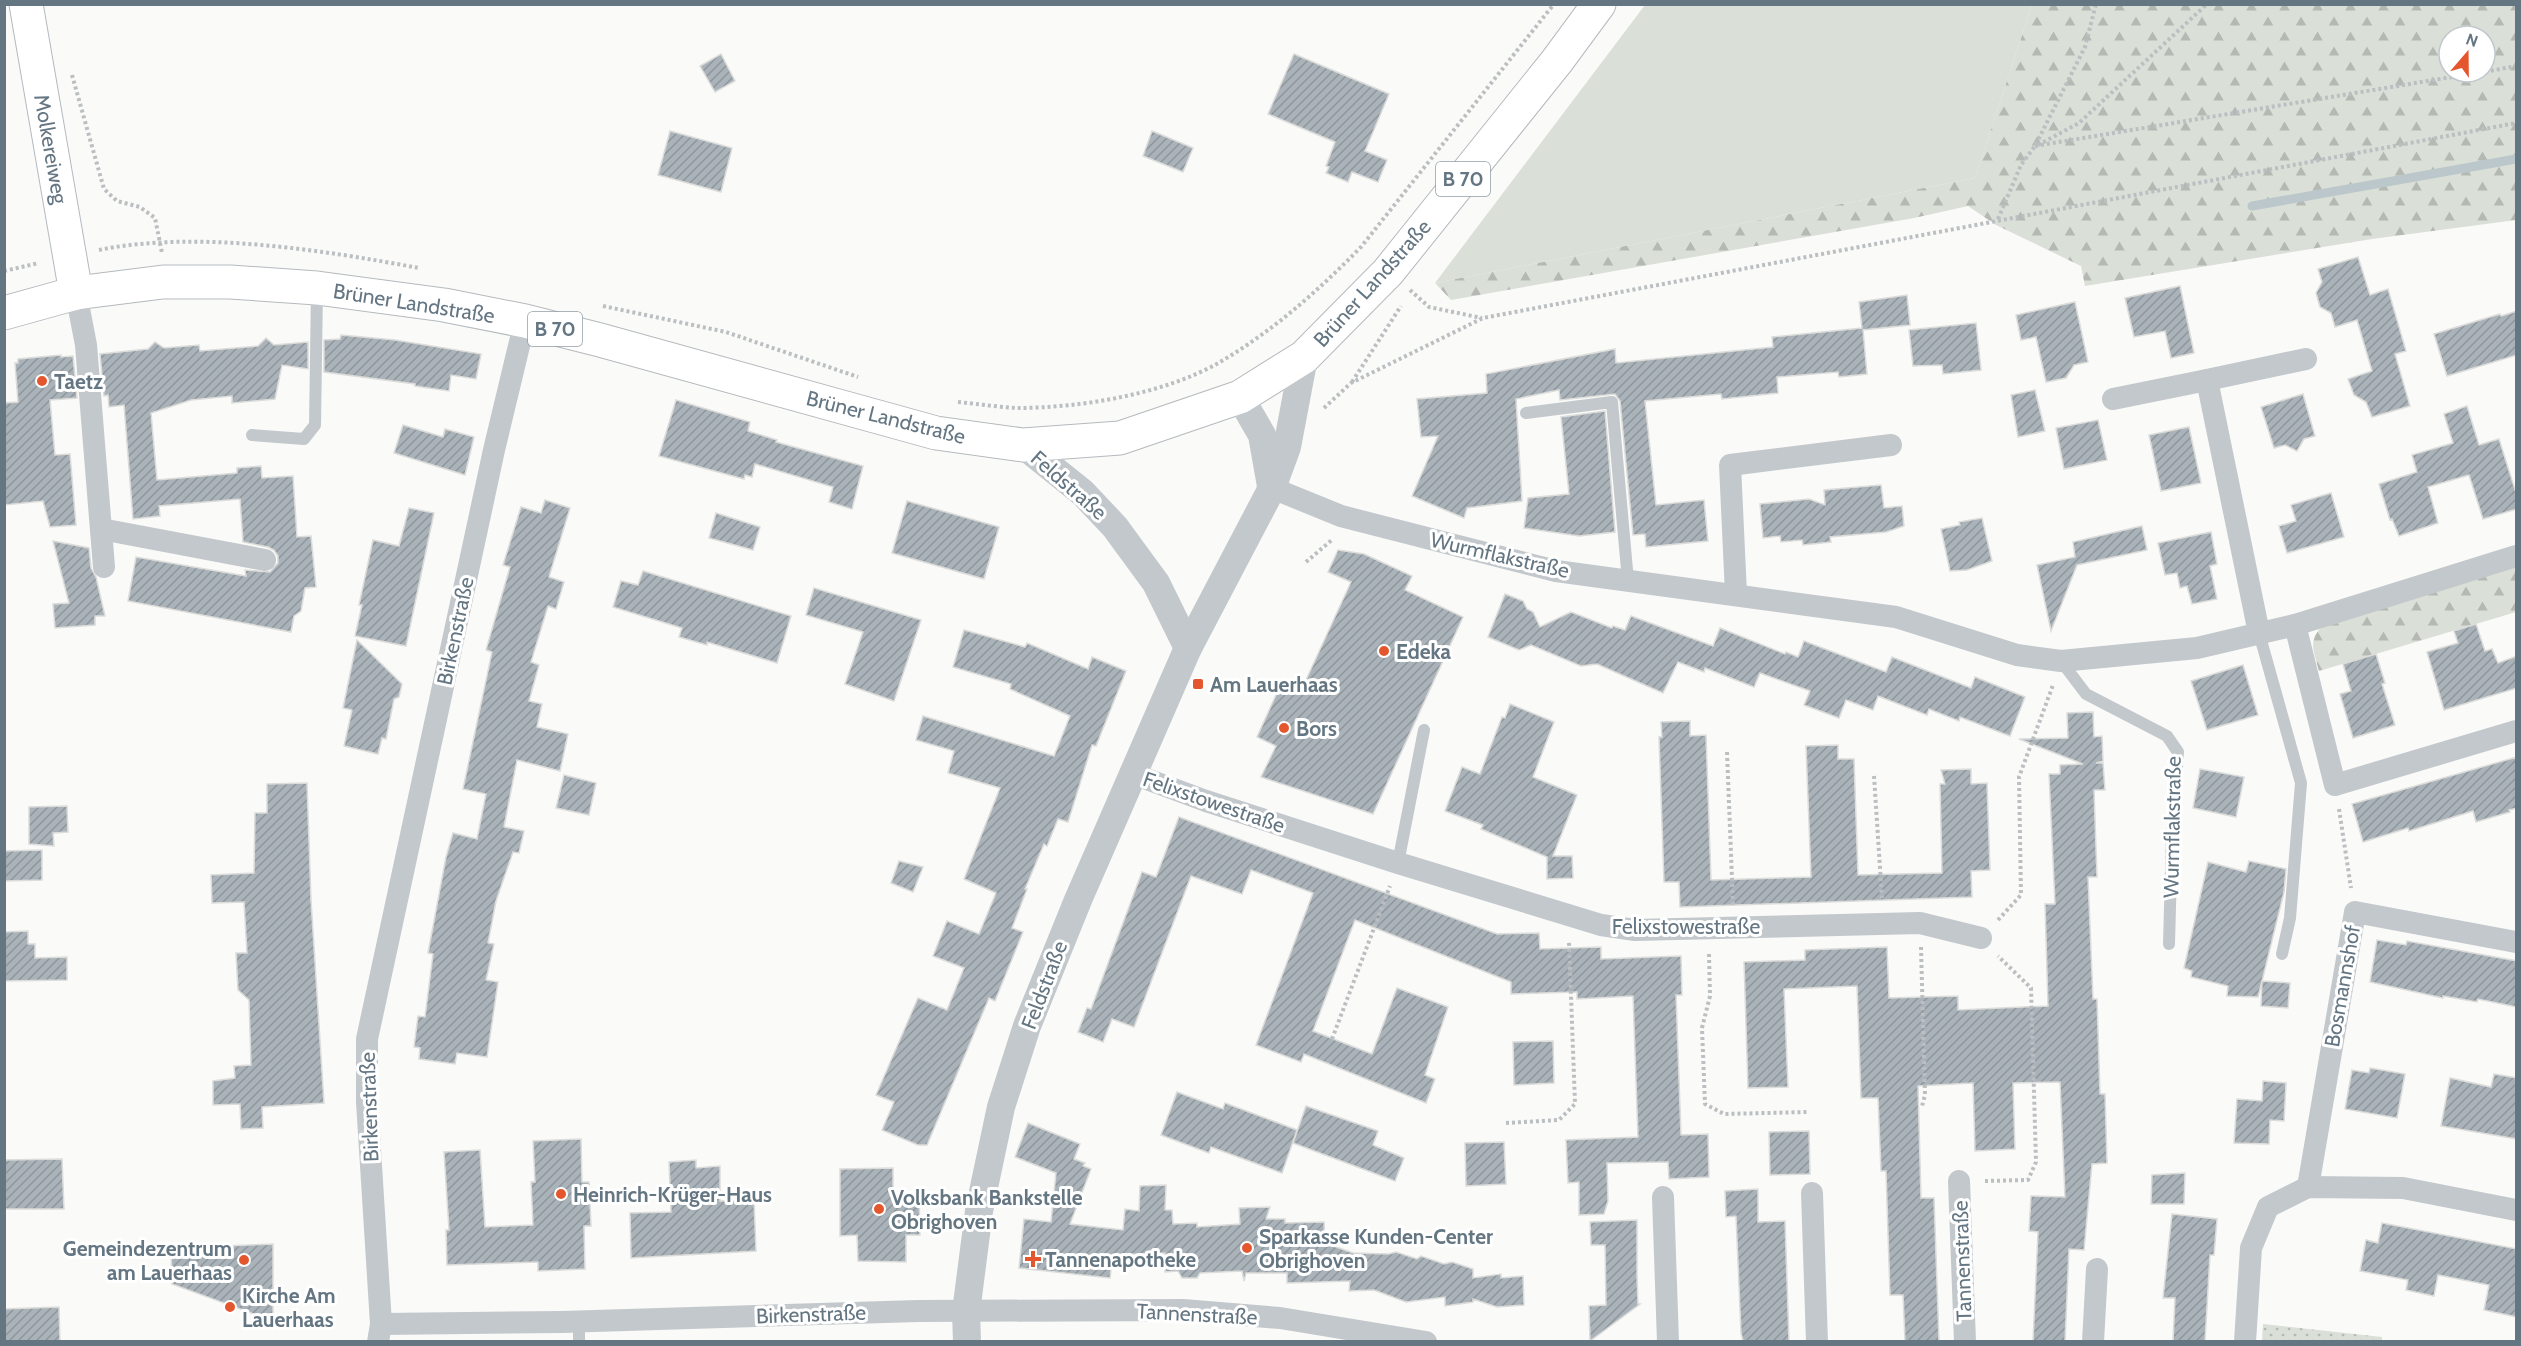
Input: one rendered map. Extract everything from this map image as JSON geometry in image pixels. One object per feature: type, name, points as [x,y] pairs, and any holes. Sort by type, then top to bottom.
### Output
[{"type":"main road","name":"Molkereiweg","points":[[26,4],[76,293]]},
{"type":"main road","name":"Brüner Landstraße","points":[[4,312],[76,293],[163,282],[231,282],[317,288],[444,305],[525,321],[600,339],[936,433],[1023,445],[1120,438],[1240,397],[1304,357],[1400,281],[1599,4]]},
{"type":"street","points":[[76,293],[86,345],[104,567]]},
{"type":"street","name":"Birkenstraße","points":[[525,321],[494,450],[367,1039],[367,1102],[379,1333],[579,1331],[918,1311],[966,1312]]},
{"type":"street","name":"Feldstraße","points":[[967,1341],[966,1312],[979,1211],[1001,1107],[1027,1026],[1078,900],[1188,648],[1272,488],[1287,447],[1304,357]]},
{"type":"street","points":[[2113,399],[2306,359]]},
{"type":"street","points":[[2206,380],[2259,633]]},
{"type":"street","points":[[1240,397],[1262,435],[1272,488]]},
{"type":"street","name":"Feldstraße","points":[[1023,445],[1083,493],[1115,527],[1156,583],[1188,648]]},
{"type":"street","points":[[1736,594],[1730,465],[1891,445]]},
{"type":"street","name":"Wurmflakstraße","points":[[1272,488],[1341,516],[1556,571],[1896,617],[2017,655],[2061,661],[2198,648],[2295,625],[2517,556]]},
{"type":"street","points":[[101,529],[265,560]]},
{"type":"street","points":[[2295,625],[2335,785],[2517,731]]},
{"type":"street","name":"Felixstowestraße","points":[[1133,774],[1206,801],[1398,863],[1568,917],[1601,925],[1635,930],[1920,923],[1981,938]]},
{"type":"street","name":"Bosmannshof","points":[[2308,1187],[2355,912],[2517,942]]},
{"type":"street","name":"Tannenstraße","points":[[1959,1181],[1965,1341]]},
{"type":"street","points":[[2245,1341],[2251,1248],[2268,1206],[2308,1187],[2403,1188],[2517,1210]]},
{"type":"street","points":[[1812,1193],[1817,1341]]},
{"type":"street","points":[[1663,1197],[1668,1341]]},
{"type":"street","points":[[2093,1341],[2097,1269]]},
{"type":"street","name":"Tannenstraße","points":[[966,1312],[1183,1310],[1280,1318],[1399,1339],[1426,1341]]},
{"type":"lane","points":[[252,435],[304,439],[315,424],[317,288]]},
{"type":"lane","points":[[1526,413],[1612,402],[1628,581]]},
{"type":"lane","points":[[2259,633],[2301,783],[2290,918],[2282,954]]},
{"type":"lane","name":"Wurmflakstraße","points":[[2061,661],[2086,694],[2167,736],[2178,752],[2172,833],[2169,944]]},
{"type":"lane","points":[[1398,863],[1424,730]]},
{"type":"path","points":[[955,402],[1017,408],[1094,403],[1160,387],[1218,363],[1281,321],[1326,283],[1361,247],[1554,4]]},
{"type":"path","points":[[1998,220],[2021,165],[2035,146],[2085,47],[2096,4]]},
{"type":"path","points":[[2035,146],[2079,123],[2207,4]]},
{"type":"path","points":[[70,66],[104,189],[117,201],[140,207],[154,218],[161,242],[250,245],[355,256],[424,268]]},
{"type":"path","points":[[2497,70],[2517,66]]},
{"type":"path","points":[[2035,146],[2437,80]]},
{"type":"path","points":[[1323,410],[1351,383],[1483,318],[2517,123]]},
{"type":"path","points":[[1361,247],[1429,307],[1483,318]]},
{"type":"path","points":[[1351,383],[1400,281]]},
{"type":"path","points":[[597,305],[726,332],[870,380]]},
{"type":"path","points":[[1306,562],[1335,538],[1341,516]]},
{"type":"path","points":[[1959,1181],[2028,1180],[2036,1162],[2031,988],[1981,938],[2021,895],[2019,777],[2061,661]]},
{"type":"path","points":[[1726,752],[1734,928]]},
{"type":"path","points":[[1874,776],[1883,923]]},
{"type":"path","points":[[2335,785],[2355,912]]},
{"type":"path","points":[[1332,1039],[1398,863]]},
{"type":"path","points":[[1506,1123],[1558,1120],[1575,1104],[1568,917]]},
{"type":"path","points":[[1920,923],[1925,1095],[1922,1106]]},
{"type":"path","points":[[1708,929],[1710,996],[1702,1028],[1705,1104],[1724,1114],[1807,1112]]},
{"type":"green space","points":[[1645,5],[2032,5],[1975,178],[1435,283]]},
{"type":"green space","points":[[2032,5],[2516,5],[2516,220],[2372,239],[2085,286],[2081,266],[1996,225],[1968,206],[1914,218],[1451,300],[1435,283],[1975,178]]},
{"type":"green space","points":[[2516,567],[2516,612],[2319,671],[2313,646],[2315,636],[2324,624]]},
{"type":"green space","points":[[2263,1324],[2382,1337],[2382,1342],[2262,1341]]},
{"type":"building","points":[[721,54],[735,81],[715,92],[700,66]]},
{"type":"building","points":[[1294,54],[1389,94],[1365,151],[1387,160],[1378,182],[1352,172],[1348,182],[1326,173],[1329,167],[1326,166],[1335,142],[1268,114]]},
{"type":"building","points":[[670,131],[732,148],[721,192],[658,175]]},
{"type":"building","points":[[1152,131],[1193,148],[1183,172],[1143,156]]},
{"type":"building","points":[[2358,257],[2370,295],[2388,289],[2406,351],[2395,354],[2410,406],[2372,417],[2366,402],[2354,395],[2348,379],[2372,371],[2357,320],[2335,327],[2331,313],[2320,307],[2316,293],[2322,282],[2318,269]]},
{"type":"building","points":[[2180,286],[2194,353],[2171,358],[2165,331],[2134,337],[2125,298]]},
{"type":"building","points":[[1907,295],[1910,325],[1863,330],[1867,374],[1839,377],[1838,372],[1777,377],[1778,393],[1722,399],[1721,394],[1645,401],[1656,505],[1704,500],[1708,541],[1646,547],[1645,534],[1633,535],[1620,401],[1615,394],[1560,400],[1559,390],[1516,399],[1522,501],[1467,508],[1464,518],[1412,496],[1438,436],[1421,437],[1417,399],[1487,393],[1486,374],[1615,349],[1616,363],[1773,347],[1772,337],[1862,328],[1859,302]]},
{"type":"building","points":[[2075,302],[2088,362],[2074,365],[2066,378],[2046,382],[2036,337],[2021,340],[2016,315]]},
{"type":"building","points":[[2517,311],[2517,355],[2447,376],[2434,334]]},
{"type":"building","points":[[1976,323],[1981,370],[1943,374],[1942,365],[1913,366],[1909,330]]},
{"type":"building","points":[[341,335],[395,340],[481,354],[476,379],[451,375],[449,391],[415,386],[415,384],[324,372],[324,340],[340,339]]},
{"type":"building","points":[[266,338],[274,345],[308,342],[308,369],[282,365],[275,399],[232,403],[232,396],[191,400],[151,413],[157,480],[237,473],[237,468],[261,466],[262,478],[293,476],[297,537],[311,536],[316,587],[305,588],[301,611],[294,616],[291,632],[128,601],[136,557],[246,576],[245,570],[270,572],[278,563],[278,556],[268,547],[243,542],[240,499],[159,506],[160,516],[133,519],[124,405],[109,407],[108,395],[104,396],[100,354],[148,349],[155,342],[164,348],[199,345],[200,351],[258,346]]},
{"type":"building","points":[[61,355],[61,357],[73,356],[77,398],[50,400],[55,455],[70,454],[76,525],[50,527],[43,501],[4,505],[4,403],[18,402],[15,363],[18,363],[18,359]]},
{"type":"building","points":[[2035,390],[2045,431],[2018,437],[2011,395]]},
{"type":"building","points":[[2303,394],[2315,436],[2304,439],[2297,451],[2285,445],[2274,448],[2261,407]]},
{"type":"building","points":[[676,400],[750,422],[748,431],[777,440],[776,442],[863,466],[852,509],[829,502],[833,487],[755,464],[752,477],[745,475],[744,479],[659,456]]},
{"type":"building","points":[[2467,406],[2479,445],[2499,439],[2517,496],[2517,509],[2483,519],[2469,475],[2428,487],[2438,523],[2399,536],[2392,519],[2390,520],[2379,484],[2417,472],[2412,455],[2453,443],[2444,414]]},
{"type":"building","points":[[1605,411],[1615,532],[1579,536],[1524,528],[1528,498],[1569,494],[1561,417]]},
{"type":"building","points":[[2098,420],[2107,460],[2064,469],[2056,428]]},
{"type":"building","points":[[403,425],[443,437],[445,429],[474,437],[465,475],[394,453]]},
{"type":"building","points":[[2189,427],[2201,483],[2161,491],[2149,435]]},
{"type":"building","points":[[1881,485],[1884,508],[1902,506],[1904,526],[1886,532],[1830,537],[1831,542],[1803,545],[1802,540],[1781,542],[1780,536],[1763,538],[1760,504],[1809,499],[1825,505],[1824,490]]},
{"type":"building","points":[[2331,493],[2344,537],[2287,553],[2279,526],[2296,521],[2291,505]]},
{"type":"building","points":[[545,500],[570,508],[549,577],[564,582],[556,609],[548,606],[531,662],[539,665],[529,701],[542,704],[537,727],[568,734],[560,771],[517,760],[504,827],[524,831],[519,853],[513,852],[496,901],[488,943],[494,944],[486,980],[498,982],[487,1057],[457,1053],[455,1064],[419,1059],[420,1048],[414,1047],[418,1016],[425,1017],[433,954],[428,953],[446,857],[453,833],[477,839],[486,794],[463,789],[492,652],[486,650],[510,567],[503,565],[521,507],[541,513]]},
{"type":"building","points":[[907,501],[999,527],[984,579],[892,553]]},
{"type":"building","points":[[409,508],[434,513],[406,646],[355,636],[373,540],[399,546]]},
{"type":"building","points":[[716,513],[760,527],[753,550],[709,538]]},
{"type":"building","points":[[1982,518],[1992,561],[1967,570],[1950,571],[1941,529],[1960,525],[1959,522]]},
{"type":"building","points":[[2142,526],[2147,550],[2077,565],[2051,631],[2037,565],[2075,557],[2073,542]]},
{"type":"building","points":[[2211,532],[2217,564],[2210,566],[2217,599],[2192,604],[2187,586],[2180,588],[2177,573],[2165,575],[2158,543]]},
{"type":"building","points":[[53,541],[89,548],[91,568],[96,577],[105,616],[95,616],[95,625],[55,628],[53,604],[69,603]]},
{"type":"building","name":"Edeka","points":[[1338,550],[1364,554],[1412,576],[1405,590],[1463,617],[1373,814],[1261,777],[1276,746],[1257,737],[1281,684],[1300,693],[1351,582],[1328,572]]},
{"type":"building","points":[[643,571],[791,616],[777,663],[707,642],[707,645],[679,637],[682,628],[613,607],[621,581],[638,585]]},
{"type":"building","points":[[814,588],[921,620],[894,701],[845,684],[863,632],[806,615]]},
{"type":"building","points":[[1505,594],[1523,601],[1527,609],[1533,612],[1540,627],[1571,612],[1612,628],[1613,626],[1625,630],[1631,616],[1713,646],[1720,628],[1798,657],[1804,641],[1886,672],[1892,657],[1971,688],[1975,677],[2025,697],[2010,736],[1960,717],[1959,721],[1929,709],[1927,715],[1878,696],[1873,710],[1846,700],[1839,718],[1804,705],[1810,691],[1760,673],[1754,687],[1705,668],[1704,672],[1678,662],[1663,693],[1597,664],[1581,666],[1531,645],[1519,650],[1488,637]]},
{"type":"building","points":[[2476,624],[2485,651],[2492,649],[2498,663],[2517,656],[2517,688],[2444,710],[2427,652],[2458,643],[2454,631]]},
{"type":"building","points":[[964,630],[1025,647],[1027,643],[1088,669],[1092,657],[1126,671],[1096,746],[1092,745],[1068,822],[1058,819],[1047,846],[1044,844],[1025,889],[1027,889],[1012,928],[1023,932],[995,1001],[989,998],[927,1145],[918,1145],[882,1130],[894,1102],[876,1095],[918,998],[947,1010],[964,968],[933,956],[947,921],[979,934],[996,893],[964,879],[1000,788],[948,773],[954,751],[916,740],[923,716],[1054,756],[1070,716],[1010,689],[1011,684],[953,667]]},
{"type":"building","points":[[357,640],[402,684],[399,697],[394,699],[386,739],[382,738],[378,754],[344,746],[352,710],[343,708]]},
{"type":"building","points":[[2376,654],[2385,683],[2382,684],[2395,725],[2353,738],[2340,694],[2351,691],[2343,664]]},
{"type":"building","points":[[2243,665],[2258,715],[2207,730],[2191,681]]},
{"type":"building","points":[[1510,704],[1554,722],[1533,777],[1577,795],[1553,856],[1572,856],[1573,878],[1547,879],[1547,857],[1481,829],[1483,825],[1445,811],[1462,767],[1480,774],[1502,717],[1505,718]]},
{"type":"building","points":[[2093,712],[2094,737],[2102,736],[2103,761],[2096,763],[2103,763],[2105,790],[2094,790],[2097,877],[2088,877],[2093,999],[2097,999],[2100,1094],[2105,1094],[2107,1163],[2092,1164],[2084,1250],[2069,1249],[2065,1341],[2033,1341],[2038,1232],[2029,1231],[2031,1196],[2065,1197],[2060,1082],[2013,1083],[2015,1149],[1975,1151],[1973,1083],[1918,1086],[1921,1198],[1934,1198],[1939,1341],[1905,1341],[1903,1295],[1890,1295],[1886,1171],[1881,1171],[1878,1098],[1861,1098],[1857,986],[1784,989],[1788,1087],[1748,1088],[1744,962],[1805,960],[1805,950],[1887,947],[1889,998],[1958,996],[1958,1010],[2048,1006],[2045,904],[2055,904],[2049,774],[2060,774],[2060,765],[2083,764],[2019,739],[2068,738],[2067,713]]},
{"type":"building","points":[[1690,721],[1690,736],[1706,735],[1711,880],[1811,877],[1806,746],[1838,745],[1838,759],[1854,759],[1858,875],[1942,873],[1940,784],[1945,784],[1941,770],[1971,769],[1971,784],[1987,783],[1990,870],[1971,871],[1972,897],[1680,907],[1679,882],[1664,882],[1659,737],[1662,737],[1661,722]]},
{"type":"building","points":[[2517,757],[2517,808],[2509,810],[2510,812],[2476,822],[2473,811],[2409,831],[2408,828],[2363,842],[2352,804]]},
{"type":"building","points":[[2200,769],[2244,777],[2236,817],[2193,808]]},
{"type":"building","points":[[564,775],[596,783],[589,815],[556,808]]},
{"type":"building","points":[[307,783],[311,900],[324,1103],[262,1107],[263,1128],[241,1129],[240,1104],[213,1105],[213,1081],[235,1078],[234,1066],[251,1065],[249,1000],[238,990],[236,953],[247,953],[244,902],[212,903],[211,875],[254,873],[255,813],[267,813],[267,784]]},
{"type":"building","points":[[67,806],[68,832],[53,833],[54,846],[29,844],[29,807]]},
{"type":"building","points":[[1179,817],[1497,934],[1539,933],[1540,949],[1601,947],[1601,959],[1681,956],[1682,995],[1676,995],[1681,1135],[1708,1134],[1709,1177],[1669,1179],[1668,1162],[1607,1163],[1608,1201],[1604,1214],[1579,1215],[1579,1182],[1568,1183],[1566,1140],[1638,1137],[1633,996],[1577,999],[1577,992],[1511,994],[1511,982],[1355,920],[1313,1031],[1372,1054],[1397,988],[1448,1007],[1425,1075],[1435,1079],[1426,1103],[1304,1054],[1301,1062],[1256,1045],[1313,893],[1251,870],[1242,894],[1191,876],[1134,1027],[1112,1019],[1103,1042],[1078,1032],[1087,1008],[1091,1009],[1142,872],[1156,877]]},
{"type":"building","points":[[42,850],[42,880],[4,881],[4,851]]},
{"type":"building","points":[[899,861],[923,867],[913,892],[891,883]]},
{"type":"building","points":[[2249,861],[2286,869],[2284,892],[2258,997],[2227,996],[2228,986],[2191,977],[2192,971],[2184,968],[2208,862],[2246,872]]},
{"type":"building","points":[[28,931],[28,944],[35,944],[35,958],[67,957],[67,980],[4,981],[4,932]]},
{"type":"building","points":[[2377,940],[2406,945],[2407,941],[2517,961],[2517,1007],[2478,999],[2477,1002],[2443,996],[2443,998],[2370,982]]},
{"type":"building","points":[[2262,981],[2290,983],[2288,1008],[2261,1006]]},
{"type":"building","points":[[1553,1041],[1554,1083],[1514,1085],[1513,1042]]},
{"type":"building","points":[[2370,1068],[2405,1074],[2397,1118],[2345,1109],[2352,1070],[2369,1073]]},
{"type":"building","points":[[2494,1074],[2517,1078],[2517,1139],[2441,1126],[2450,1078],[2491,1087]]},
{"type":"building","points":[[2263,1081],[2286,1083],[2284,1121],[2270,1120],[2269,1144],[2234,1143],[2237,1099],[2262,1101]]},
{"type":"building","points":[[1177,1092],[1223,1109],[1225,1103],[1297,1130],[1282,1173],[1211,1147],[1209,1153],[1161,1135]]},
{"type":"building","points":[[1306,1106],[1378,1131],[1373,1145],[1404,1158],[1395,1181],[1293,1143]]},
{"type":"building","points":[[1028,1123],[1080,1144],[1074,1159],[1085,1163],[1083,1166],[1091,1169],[1070,1224],[1123,1230],[1125,1209],[1139,1211],[1140,1186],[1166,1185],[1165,1210],[1172,1210],[1173,1224],[1197,1223],[1197,1227],[1240,1224],[1239,1208],[1270,1207],[1266,1219],[1285,1219],[1285,1223],[1324,1222],[1325,1243],[1353,1253],[1389,1254],[1396,1252],[1417,1259],[1421,1256],[1444,1264],[1452,1262],[1473,1269],[1473,1278],[1501,1274],[1501,1278],[1523,1276],[1524,1305],[1497,1307],[1473,1299],[1473,1302],[1445,1306],[1445,1297],[1406,1302],[1374,1290],[1349,1291],[1350,1281],[1287,1283],[1287,1273],[1246,1273],[1244,1281],[1242,1271],[1200,1273],[1197,1278],[1182,1278],[1178,1271],[1165,1272],[1165,1253],[1113,1255],[1110,1278],[1019,1268],[1024,1219],[1051,1222],[1056,1173],[1015,1157]]},
{"type":"building","points":[[1809,1131],[1810,1174],[1770,1175],[1769,1132]]},
{"type":"building","points":[[581,1139],[582,1182],[589,1182],[591,1226],[584,1226],[585,1269],[538,1271],[538,1262],[447,1265],[446,1230],[449,1230],[444,1152],[480,1150],[485,1227],[533,1225],[531,1182],[535,1182],[533,1141]]},
{"type":"building","points":[[1504,1142],[1506,1184],[1466,1186],[1465,1143]]},
{"type":"building","points":[[62,1159],[64,1209],[4,1209],[4,1160]]},
{"type":"building","points":[[696,1160],[696,1168],[720,1166],[720,1201],[754,1200],[756,1251],[631,1258],[630,1213],[671,1212],[669,1162]]},
{"type":"building","name":"Volksbank Bankstelle Obrighoven","points":[[893,1168],[893,1194],[919,1193],[920,1235],[906,1235],[906,1262],[858,1261],[857,1235],[840,1236],[840,1169]]},
{"type":"building","points":[[2185,1173],[2184,1204],[2151,1204],[2152,1175]]},
{"type":"building","points":[[1758,1189],[1758,1222],[1785,1221],[1789,1341],[1743,1341],[1741,1333],[1736,1216],[1726,1217],[1725,1191]]},
{"type":"building","points":[[2172,1214],[2217,1219],[2214,1255],[2210,1255],[2205,1341],[2173,1341],[2175,1298],[2163,1298]]},
{"type":"building","points":[[1637,1220],[1638,1304],[1640,1304],[1590,1341],[1589,1306],[1606,1305],[1605,1245],[1591,1245],[1590,1222]]},
{"type":"building","points":[[2382,1223],[2517,1249],[2517,1317],[2484,1310],[2489,1285],[2438,1275],[2434,1296],[2406,1290],[2408,1280],[2360,1271],[2366,1240],[2378,1243]]},
{"type":"building","points":[[273,1244],[273,1321],[172,1284],[171,1248]]},
{"type":"building","points":[[59,1307],[60,1341],[4,1341],[4,1309]]},
{"type":"waterway","points":[[2252,206],[2516,159]]},
{"type":"place","name":"Taetz","points":[[42,381]]},
{"type":"place","name":"Edeka","points":[[1384,651]]},
{"type":"place","name":"Am Lauerhaas","points":[[1198,684]]},
{"type":"place","name":"Bors","points":[[1284,728]]},
{"type":"place","name":"Heinrich-Krüger-Haus","points":[[561,1194]]},
{"type":"place","name":"Volksbank Bankstelle Obrighoven","points":[[879,1209]]},
{"type":"place","name":"Sparkasse Kunden-Center Obrighoven","points":[[1247,1248]]},
{"type":"place","name":"Tannenapotheke","points":[[1033,1259]]},
{"type":"place","name":"Gemeindezentrum am Lauerhaas","points":[[244,1260]]},
{"type":"place","name":"Kirche Am Lauerhaas","points":[[230,1307]]}]
